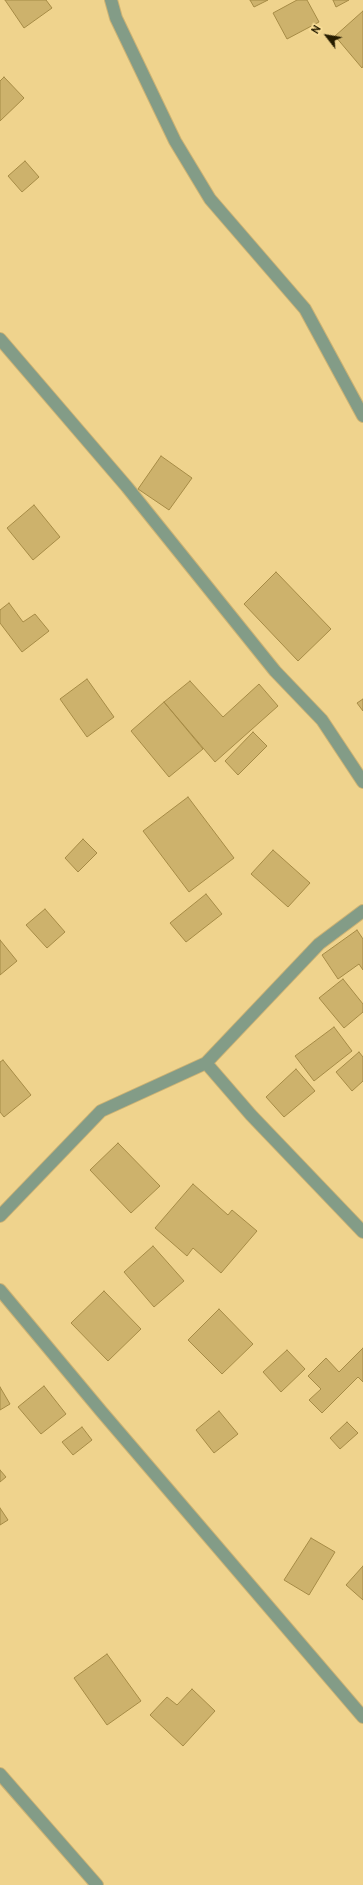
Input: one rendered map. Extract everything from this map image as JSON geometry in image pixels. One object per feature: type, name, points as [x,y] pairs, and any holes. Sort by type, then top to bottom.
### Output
[{"type":"street","points":[[111,0],[116,18],[175,141],[210,199],[305,309],[363,416]]},
{"type":"street","points":[[0,339],[127,487],[275,671],[322,720],[363,782]]},
{"type":"street","points":[[0,1216],[101,1111],[206,1063],[319,944],[363,912]]},
{"type":"street","points":[[206,1063],[251,1115],[363,1232]]},
{"type":"street","points":[[0,1290],[106,1417],[363,1717]]},
{"type":"street","points":[[0,1774],[97,1885]]},
{"type":"building","points":[[5,0],[46,0],[52,8],[24,28]]},
{"type":"building","points":[[250,0],[268,0],[254,7]]},
{"type":"building","points":[[297,0],[307,0],[319,22],[287,39],[273,13]]},
{"type":"building","points":[[333,0],[349,0],[336,7]]},
{"type":"building","points":[[363,11],[363,66],[362,68],[335,36]]},
{"type":"building","points":[[4,77],[24,98],[0,121],[0,81]]},
{"type":"building","points":[[25,161],[39,177],[22,192],[8,176]]},
{"type":"building","points":[[161,456],[192,478],[169,510],[138,489]]},
{"type":"building","points":[[34,505],[60,537],[33,560],[7,528]]},
{"type":"building","points":[[276,572],[331,629],[298,661],[244,604]]},
{"type":"building","points":[[9,603],[23,622],[35,614],[49,631],[22,652],[0,623],[0,610]]},
{"type":"building","points":[[87,679],[114,717],[87,737],[60,699]]},
{"type":"building","points":[[190,681],[223,717],[259,684],[278,706],[215,762],[164,702]]},
{"type":"building","points":[[363,699],[363,711],[357,703]]},
{"type":"building","points":[[164,702],[203,749],[169,777],[131,731]]},
{"type":"building","points":[[253,732],[267,746],[238,775],[225,761]]},
{"type":"building","points":[[188,797],[234,858],[189,892],[143,831]]},
{"type":"building","points":[[83,839],[97,853],[78,872],[65,858]]},
{"type":"building","points":[[273,850],[310,883],[288,907],[251,874]]},
{"type":"building","points":[[206,894],[222,914],[186,942],[170,923]]},
{"type":"building","points":[[45,909],[65,932],[47,948],[26,925]]},
{"type":"building","points":[[357,930],[363,939],[363,970],[359,964],[338,979],[322,955]]},
{"type":"building","points":[[0,940],[17,961],[0,975]]},
{"type":"building","points":[[343,979],[363,1004],[363,1012],[344,1028],[319,998]]},
{"type":"building","points":[[334,1027],[352,1051],[314,1081],[295,1056]]},
{"type":"building","points":[[359,1052],[363,1057],[363,1081],[352,1091],[336,1072]]},
{"type":"building","points":[[3,1060],[31,1095],[4,1117],[0,1112],[0,1062]]},
{"type":"building","points":[[296,1069],[315,1091],[284,1117],[266,1097]]},
{"type":"building","points":[[118,1143],[160,1186],[131,1213],[90,1170]]},
{"type":"building","points":[[193,1184],[228,1215],[232,1210],[257,1231],[221,1273],[193,1248],[187,1256],[155,1228]]},
{"type":"building","points":[[153,1246],[184,1281],[154,1307],[124,1272]]},
{"type":"building","points":[[104,1291],[141,1329],[108,1361],[71,1323]]},
{"type":"building","points":[[219,1309],[253,1344],[222,1374],[188,1340]]},
{"type":"building","points":[[363,1348],[363,1382],[358,1377],[322,1413],[309,1400],[321,1389],[308,1376],[326,1358],[339,1372]]},
{"type":"building","points":[[287,1350],[305,1369],[281,1392],[263,1372]]},
{"type":"building","points":[[44,1386],[66,1414],[41,1434],[18,1407]]},
{"type":"building","points":[[0,1387],[10,1404],[0,1410]]},
{"type":"building","points":[[219,1411],[238,1434],[214,1453],[196,1430]]},
{"type":"building","points":[[347,1422],[358,1433],[340,1449],[330,1438]]},
{"type":"building","points":[[82,1427],[92,1440],[73,1455],[62,1442]]},
{"type":"building","points":[[0,1470],[6,1477],[0,1482]]},
{"type":"building","points":[[0,1508],[8,1520],[0,1525]]},
{"type":"building","points":[[311,1538],[335,1552],[309,1595],[284,1580]]},
{"type":"building","points":[[363,1566],[363,1600],[346,1585]]},
{"type":"building","points":[[107,1654],[141,1701],[107,1725],[74,1678]]},
{"type":"building","points":[[192,1689],[215,1711],[183,1746],[150,1715],[167,1697],[177,1705]]}]
